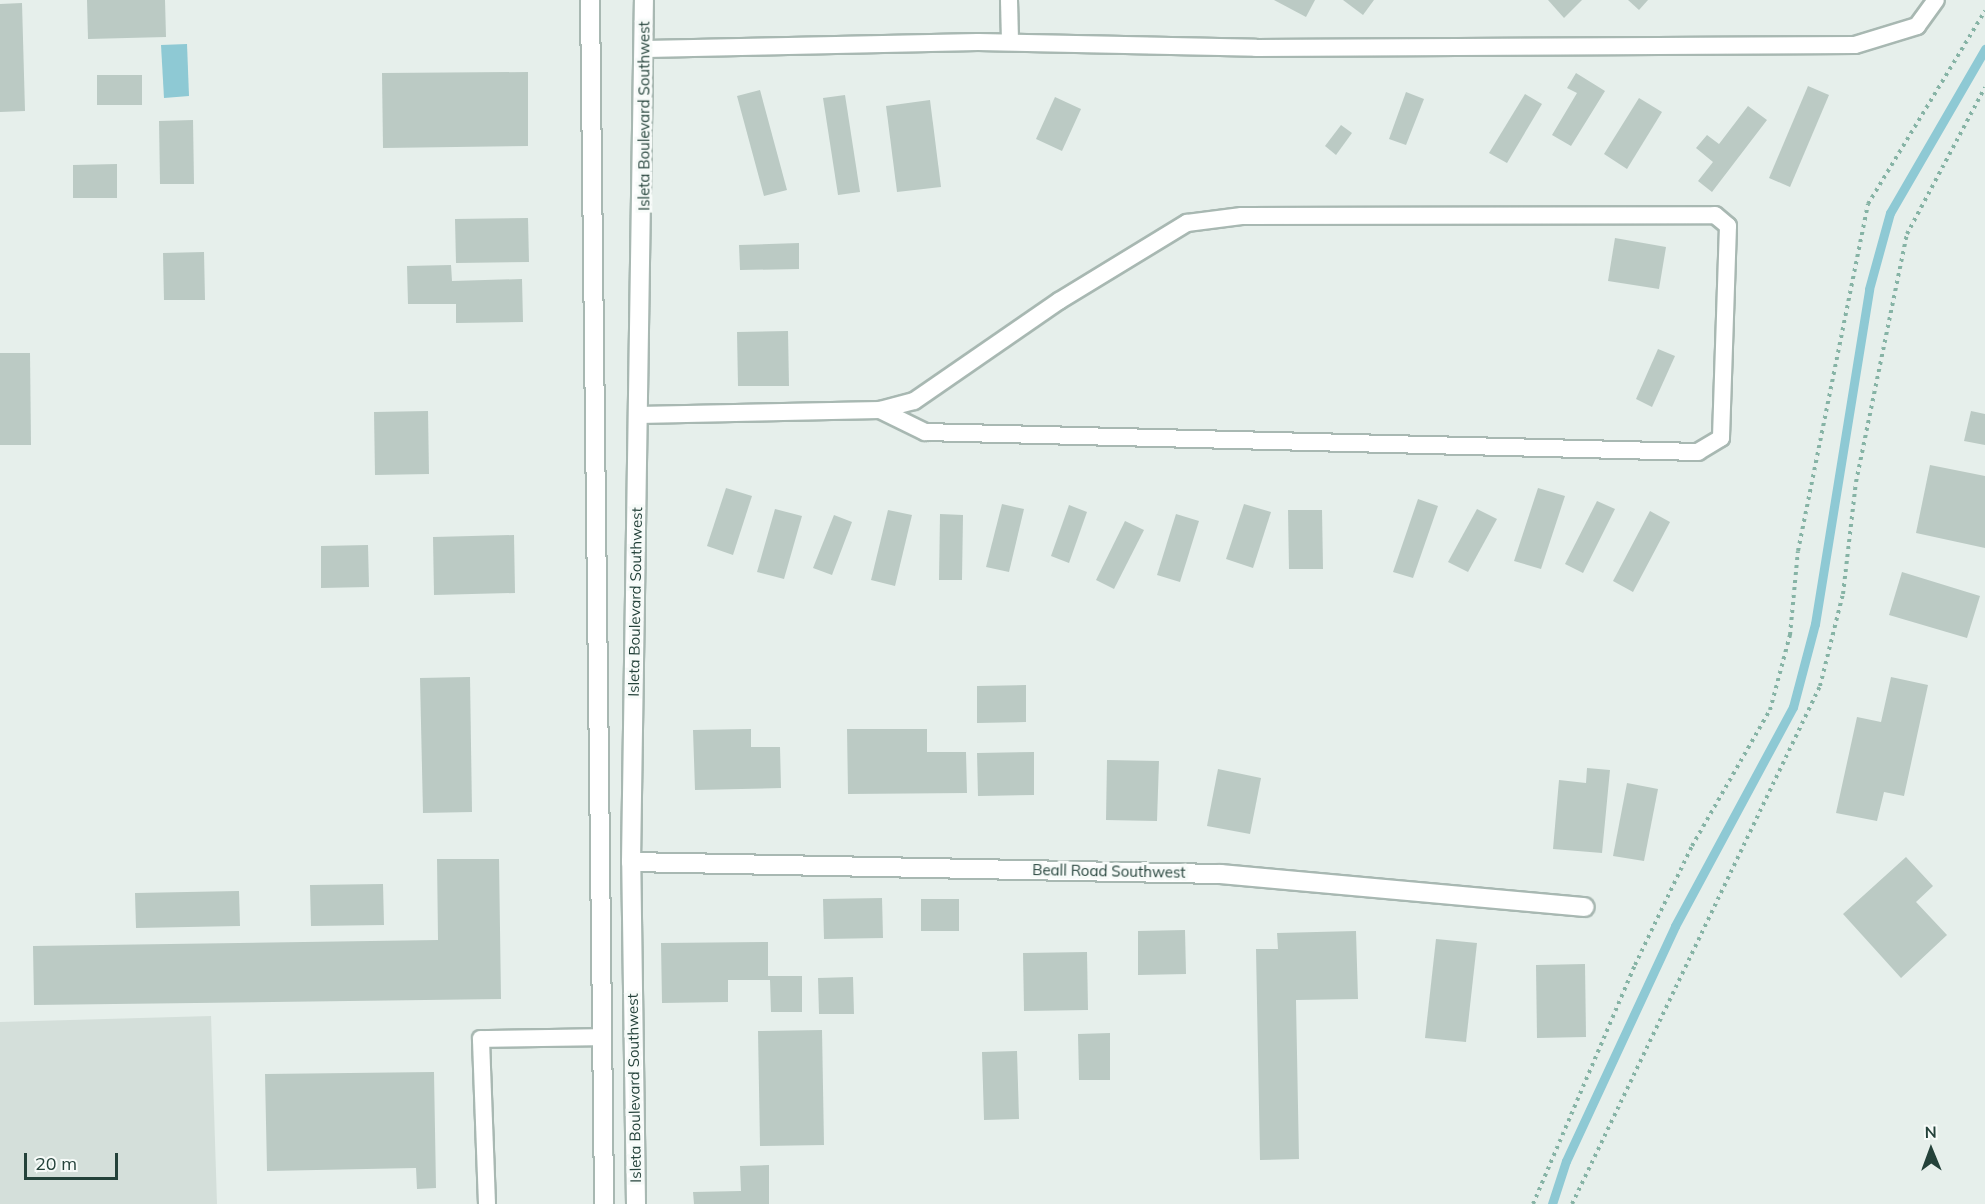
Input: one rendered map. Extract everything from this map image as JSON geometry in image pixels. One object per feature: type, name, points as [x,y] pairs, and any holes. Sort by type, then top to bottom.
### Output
[{"type":"main road","name":"Isleta Boulevard Southwest","points":[[591,0],[604,1204]]},
{"type":"main road","name":"Isleta Boulevard Southwest","points":[[636,1204],[631,862],[646,49],[644,0]]},
{"type":"main road","name":"Beall Road Southwest","points":[[631,862],[1221,874],[1585,907]]},
{"type":"lane","points":[[1008,0],[1010,42]]},
{"type":"lane","points":[[646,49],[1010,42],[1256,48],[1856,45],[1917,26],[1936,0]]},
{"type":"lane","points":[[638,414],[880,410],[914,401],[1059,301],[1187,222],[1242,216],[1715,215],[1728,226],[1720,438],[1698,452],[925,432],[880,410]]},
{"type":"lane","points":[[487,1204],[481,1039],[602,1037]]},
{"type":"path","points":[[1533,1204],[1645,943],[1692,846],[1770,710],[1790,635],[1798,551],[1868,204],[1985,11]]},
{"type":"path","points":[[1572,1204],[1820,686],[1843,594],[1856,482],[1907,234],[1985,87]]},
{"type":"shaded area","points":[[211,1016],[217,1204],[0,1204],[0,1022]]},
{"type":"water","points":[[187,44],[189,96],[164,98],[161,45]]},
{"type":"building","points":[[87,0],[165,0],[166,37],[88,39]]},
{"type":"building","points":[[1274,0],[1315,0],[1306,17]]},
{"type":"building","points":[[1343,0],[1374,0],[1363,15]]},
{"type":"building","points":[[1548,0],[1582,0],[1564,18]]},
{"type":"building","points":[[1628,0],[1648,0],[1639,10]]},
{"type":"building","points":[[22,3],[25,111],[0,112],[0,4]]},
{"type":"building","points":[[528,72],[528,146],[383,148],[382,73]]},
{"type":"building","points":[[1576,73],[1605,91],[1571,146],[1552,135],[1577,93],[1567,88]]},
{"type":"building","points":[[97,75],[142,75],[142,105],[97,105]]},
{"type":"building","points":[[1808,86],[1829,95],[1790,187],[1769,178]]},
{"type":"building","points":[[760,90],[787,190],[764,196],[737,96]]},
{"type":"building","points":[[1406,92],[1424,99],[1406,145],[1389,139]]},
{"type":"building","points":[[1525,94],[1542,104],[1507,163],[1489,153]]},
{"type":"building","points":[[845,95],[860,192],[838,195],[823,98]]},
{"type":"building","points":[[1055,97],[1081,109],[1062,151],[1036,139]]},
{"type":"building","points":[[1639,98],[1662,112],[1627,169],[1604,154]]},
{"type":"building","points":[[930,100],[941,187],[897,192],[886,106]]},
{"type":"building","points":[[1748,106],[1767,120],[1712,192],[1698,181],[1713,162],[1696,148],[1707,135],[1719,144]]},
{"type":"building","points":[[193,120],[194,184],[160,184],[159,121]]},
{"type":"building","points":[[1341,125],[1352,133],[1336,155],[1325,146]]},
{"type":"building","points":[[117,164],[117,198],[73,198],[73,165]]},
{"type":"building","points":[[528,218],[529,262],[456,263],[455,219]]},
{"type":"building","points":[[1615,238],[1666,247],[1659,289],[1608,281]]},
{"type":"building","points":[[799,243],[799,269],[740,270],[739,245]]},
{"type":"building","points":[[204,252],[205,300],[164,300],[163,253]]},
{"type":"building","points":[[451,265],[452,281],[522,279],[523,322],[456,323],[456,304],[408,304],[407,266]]},
{"type":"building","points":[[788,331],[789,386],[738,386],[737,332]]},
{"type":"building","points":[[1658,349],[1675,356],[1652,407],[1636,399]]},
{"type":"building","points":[[0,353],[30,353],[31,445],[0,445]]},
{"type":"building","points":[[428,411],[429,474],[375,475],[374,412]]},
{"type":"building","points":[[1971,411],[1985,414],[1985,445],[1964,441]]},
{"type":"building","points":[[1930,465],[1985,476],[1985,548],[1916,533]]},
{"type":"building","points":[[726,488],[752,496],[733,555],[707,546]]},
{"type":"building","points":[[1538,488],[1565,496],[1541,569],[1514,561]]},
{"type":"building","points":[[1418,499],[1438,506],[1413,578],[1393,572]]},
{"type":"building","points":[[1597,501],[1615,509],[1583,573],[1565,564]]},
{"type":"building","points":[[1002,504],[1024,509],[1009,572],[986,567]]},
{"type":"building","points":[[1244,504],[1271,512],[1253,568],[1226,559]]},
{"type":"building","points":[[1069,505],[1087,512],[1069,563],[1051,556]]},
{"type":"building","points":[[775,509],[802,516],[784,579],[757,572]]},
{"type":"building","points":[[1477,509],[1497,519],[1468,572],[1448,562]]},
{"type":"building","points":[[888,510],[912,515],[895,586],[871,580]]},
{"type":"building","points":[[1288,510],[1322,510],[1323,569],[1289,569]]},
{"type":"building","points":[[1650,511],[1670,522],[1633,592],[1613,581]]},
{"type":"building","points":[[940,514],[963,515],[962,580],[939,580]]},
{"type":"building","points":[[1176,514],[1199,521],[1180,582],[1157,575]]},
{"type":"building","points":[[834,515],[852,522],[832,575],[813,568]]},
{"type":"building","points":[[1125,521],[1144,530],[1114,589],[1096,580]]},
{"type":"building","points":[[514,535],[515,593],[434,595],[433,537]]},
{"type":"building","points":[[368,545],[369,587],[321,588],[321,546]]},
{"type":"building","points":[[1902,572],[1980,596],[1967,638],[1889,615]]},
{"type":"building","points":[[470,677],[472,812],[423,813],[420,678]]},
{"type":"building","points":[[1891,677],[1928,685],[1904,796],[1884,792],[1877,821],[1836,813],[1857,717],[1881,722]]},
{"type":"building","points":[[1026,685],[1026,722],[977,723],[977,686]]},
{"type":"building","points":[[751,729],[751,747],[780,747],[781,788],[695,790],[693,730]]},
{"type":"building","points":[[847,729],[927,729],[927,752],[966,752],[967,793],[848,794]]},
{"type":"building","points":[[1034,752],[1034,795],[978,796],[977,753]]},
{"type":"building","points":[[1107,760],[1159,761],[1157,821],[1106,820]]},
{"type":"building","points":[[1587,768],[1610,770],[1602,853],[1553,849],[1559,780],[1586,783]]},
{"type":"building","points":[[1218,769],[1261,778],[1250,834],[1207,826]]},
{"type":"building","points":[[1627,783],[1658,789],[1644,861],[1613,856]]},
{"type":"building","points":[[1906,857],[1933,886],[1916,902],[1947,935],[1901,978],[1843,914]]},
{"type":"building","points":[[437,859],[499,859],[501,999],[34,1005],[33,946],[438,940]]},
{"type":"building","points":[[383,884],[384,925],[311,926],[310,885]]},
{"type":"building","points":[[239,891],[240,926],[136,928],[135,893]]},
{"type":"building","points":[[882,898],[883,938],[824,939],[823,899]]},
{"type":"building","points":[[921,899],[959,899],[959,931],[921,931]]},
{"type":"building","points":[[1185,930],[1186,974],[1138,975],[1138,931]]},
{"type":"building","points":[[1356,931],[1358,999],[1296,1000],[1299,1159],[1260,1160],[1256,949],[1278,949],[1277,933]]},
{"type":"building","points":[[1436,939],[1477,943],[1466,1042],[1425,1038]]},
{"type":"building","points":[[768,942],[768,976],[802,976],[802,1012],[771,1012],[770,980],[728,980],[728,1002],[662,1003],[661,943]]},
{"type":"building","points":[[1087,952],[1088,1010],[1024,1011],[1023,953]]},
{"type":"building","points":[[1585,964],[1586,1037],[1537,1038],[1536,965]]},
{"type":"building","points":[[853,977],[854,1014],[819,1014],[818,978]]},
{"type":"building","points":[[822,1030],[824,1145],[760,1146],[758,1031]]},
{"type":"building","points":[[1110,1033],[1110,1080],[1079,1080],[1078,1034]]},
{"type":"building","points":[[1017,1051],[1019,1119],[984,1120],[982,1052]]},
{"type":"building","points":[[434,1072],[436,1188],[417,1189],[416,1168],[267,1171],[265,1074]]},
{"type":"building","points":[[769,1165],[769,1204],[694,1204],[693,1192],[741,1191],[740,1166]]},
{"type":"waterway","points":[[1552,1204],[1566,1161],[1675,926],[1793,707],[1815,624],[1869,289],[1890,213],[1985,49]]}]
